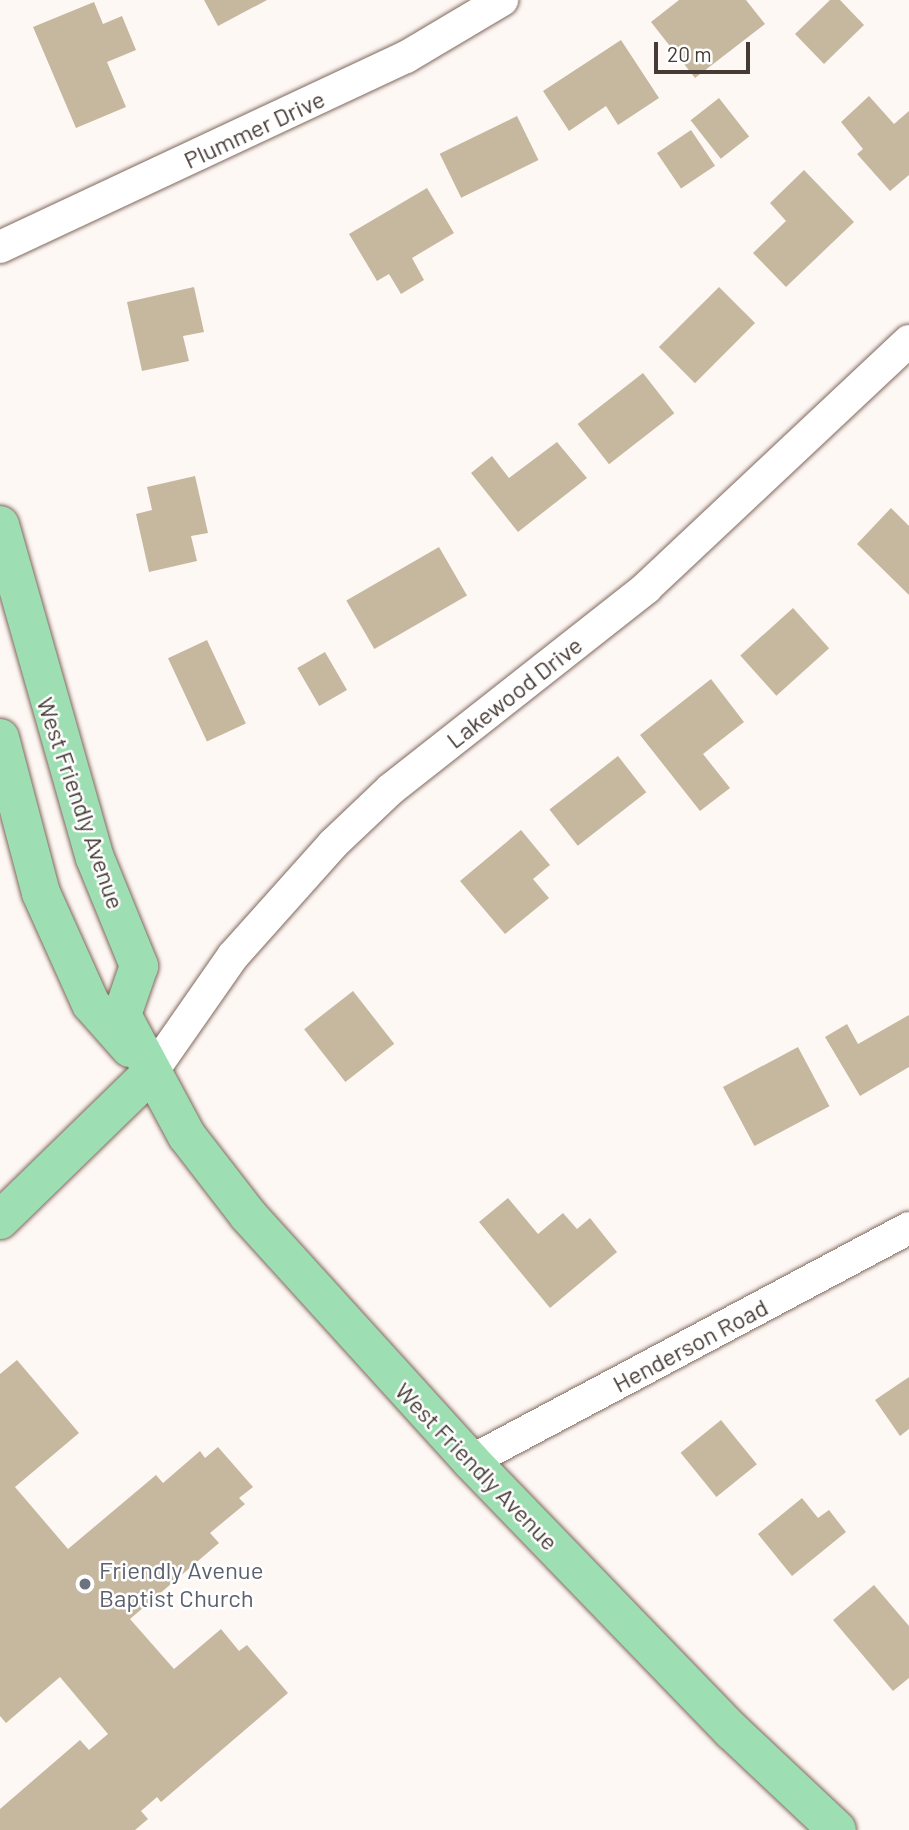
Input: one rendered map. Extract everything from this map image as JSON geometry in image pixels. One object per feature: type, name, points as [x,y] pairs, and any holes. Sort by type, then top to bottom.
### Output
[{"type":"main road","name":"West Friendly Avenue","points":[[0,525],[95,858],[139,966],[122,1014],[187,1136],[248,1215],[471,1461],[732,1731],[837,1830]]},
{"type":"main road","name":"West Friendly Avenue","points":[[0,737],[41,893],[91,1004],[152,1072]]},
{"type":"main road","points":[[0,1220],[152,1072]]},
{"type":"street","name":"Plummer Drive","points":[[0,247],[406,57],[502,0]]},
{"type":"street","name":"Lakewood Drive","points":[[152,1072],[233,956],[333,844],[391,789],[646,588],[909,341]]},
{"type":"street","name":"Henderson Road","points":[[471,1461],[909,1228]]},
{"type":"building","points":[[204,0],[267,0],[218,26]]},
{"type":"building","points":[[679,0],[746,0],[765,24],[695,78],[651,22]]},
{"type":"building","points":[[830,0],[840,0],[864,25],[824,64],[795,34]]},
{"type":"building","points":[[94,2],[103,24],[122,16],[136,50],[107,62],[126,107],[76,128],[33,27]]},
{"type":"building","points":[[621,40],[659,98],[618,125],[606,106],[569,131],[543,91]]},
{"type":"building","points":[[869,96],[894,124],[909,111],[909,175],[890,191],[857,154],[863,149],[841,122]]},
{"type":"building","points":[[719,98],[749,137],[721,159],[691,120]]},
{"type":"building","points":[[517,116],[538,160],[461,198],[440,154]]},
{"type":"building","points":[[691,130],[715,166],[681,189],[657,153]]},
{"type":"building","points":[[804,170],[854,222],[786,287],[753,253],[786,221],[770,203]]},
{"type":"building","points":[[427,188],[454,233],[412,258],[424,280],[401,294],[389,274],[377,281],[349,234]]},
{"type":"building","points":[[194,287],[204,332],[183,336],[189,361],[142,371],[127,302]]},
{"type":"building","points":[[719,287],[755,323],[695,383],[659,347]]},
{"type":"building","points":[[643,373],[674,413],[609,464],[578,424]]},
{"type":"building","points":[[557,442],[587,478],[518,532],[471,473],[492,456],[509,478]]},
{"type":"building","points":[[195,476],[208,533],[191,536],[197,561],[149,572],[136,514],[152,510],[147,487]]},
{"type":"building","points":[[891,508],[909,526],[909,595],[857,544]]},
{"type":"building","points":[[439,547],[467,595],[374,649],[346,600]]},
{"type":"building","points":[[793,608],[829,648],[776,696],[740,656]]},
{"type":"building","points":[[207,640],[246,723],[207,742],[168,658]]},
{"type":"building","points":[[325,652],[347,690],[319,706],[297,668]]},
{"type":"building","points":[[711,679],[744,722],[703,754],[730,788],[700,811],[640,735]]},
{"type":"building","points":[[618,756],[646,792],[578,846],[549,810]]},
{"type":"building","points":[[521,830],[550,865],[533,879],[549,898],[505,934],[460,881]]},
{"type":"building","points":[[353,991],[394,1044],[345,1082],[304,1029]]},
{"type":"building","points":[[909,1015],[909,1067],[860,1096],[825,1037],[847,1024],[858,1044]]},
{"type":"building","points":[[798,1047],[829,1106],[754,1146],[723,1087]]},
{"type":"building","points":[[508,1198],[538,1234],[563,1213],[577,1229],[590,1218],[617,1252],[550,1308],[479,1222]]},
{"type":"building","name":"Friendly Avenue Baptist Church","points":[[17,1360],[79,1433],[15,1487],[68,1549],[156,1475],[163,1483],[200,1451],[205,1458],[218,1447],[253,1487],[239,1498],[245,1504],[210,1533],[219,1543],[130,1619],[174,1669],[221,1629],[239,1651],[247,1645],[288,1693],[161,1802],[157,1797],[141,1811],[148,1819],[135,1830],[0,1830],[0,1809],[80,1740],[89,1750],[108,1734],[60,1677],[6,1723],[0,1716],[0,1374]]},
{"type":"building","points":[[909,1377],[909,1429],[900,1436],[875,1400]]},
{"type":"building","points":[[721,1420],[757,1464],[716,1497],[681,1453]]},
{"type":"building","points":[[802,1498],[818,1518],[829,1510],[846,1532],[792,1576],[758,1534]]},
{"type":"building","points":[[874,1585],[909,1626],[909,1678],[893,1691],[833,1620]]},
{"type":"place","name":"Friendly Avenue Baptist Church","points":[[85,1584]]}]
